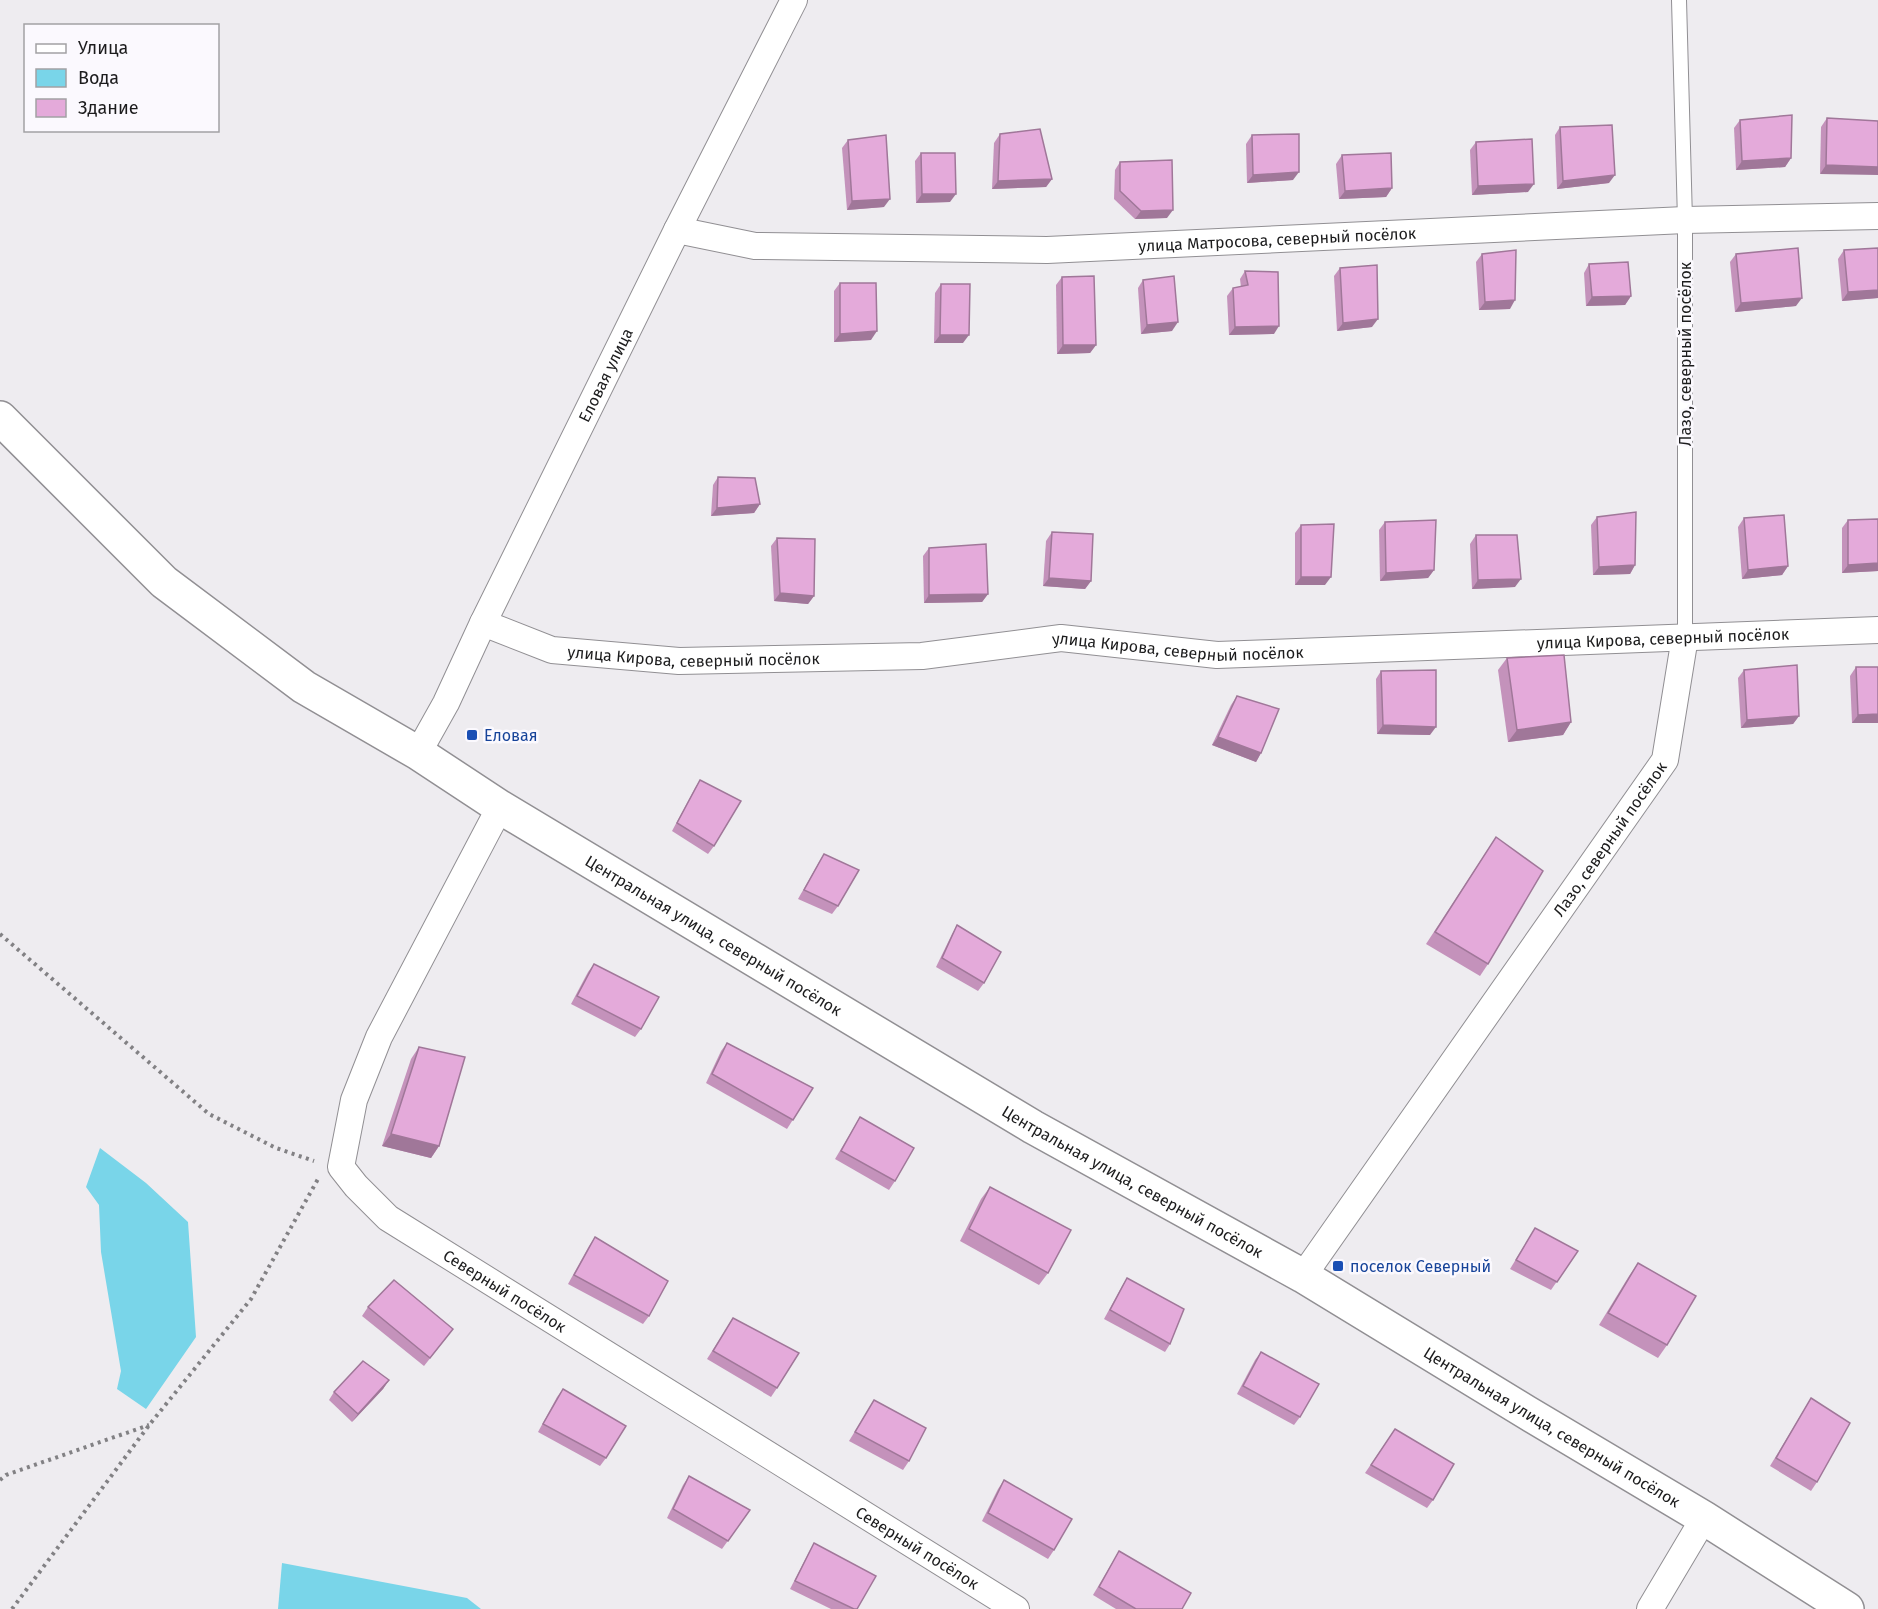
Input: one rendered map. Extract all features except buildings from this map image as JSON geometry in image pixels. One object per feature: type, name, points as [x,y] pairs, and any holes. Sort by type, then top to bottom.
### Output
[{"type":"street","name":"Еловая улица","points":[[418,753],[446,703],[483,623],[677,230],[794,0]]},
{"type":"street","name":"улица Матросова, северный посёлок","points":[[677,230],[755,246],[1047,250],[1684,220],[1878,216]]},
{"type":"street","name":"Центральная улица, северный посёлок","points":[[0,418],[164,582],[304,687],[418,753],[500,807],[1033,1127],[1303,1276],[1704,1518],[1847,1609]]},
{"type":"street","name":"улица Кирова, северный посёлок","points":[[483,623],[552,650],[679,661],[922,656],[1061,638],[1217,655],[1878,630]]},
{"type":"street","name":"Лазо, северный посёлок","points":[[1303,1276],[1665,760],[1685,637]]},
{"type":"street","points":[[334,1166],[354,1100],[379,1037],[500,807]]},
{"type":"street","name":"Северный посёлок","points":[[334,1166],[388,1218],[1016,1609]]},
{"type":"street","points":[[1650,1609],[1704,1518]]},
{"type":"lane","name":"Лазо, северный посёлок","points":[[1679,0],[1684,220],[1685,637]]},
{"type":"path","points":[[0,934],[209,1114],[276,1148],[334,1166],[251,1299],[150,1424],[12,1609]]},
{"type":"path","points":[[0,1480],[6,1475],[150,1424]]},
{"type":"water","points":[[100,1148],[146,1183],[188,1222],[196,1337],[146,1409],[117,1389],[121,1371],[101,1252],[99,1205],[86,1187]]},
{"type":"water","points":[[282,1563],[467,1598],[481,1609],[278,1609]]},
{"type":"place","name":"Еловая","points":[[472,735]]},
{"type":"place","name":"поселок Северный","points":[[1338,1266]]}]
